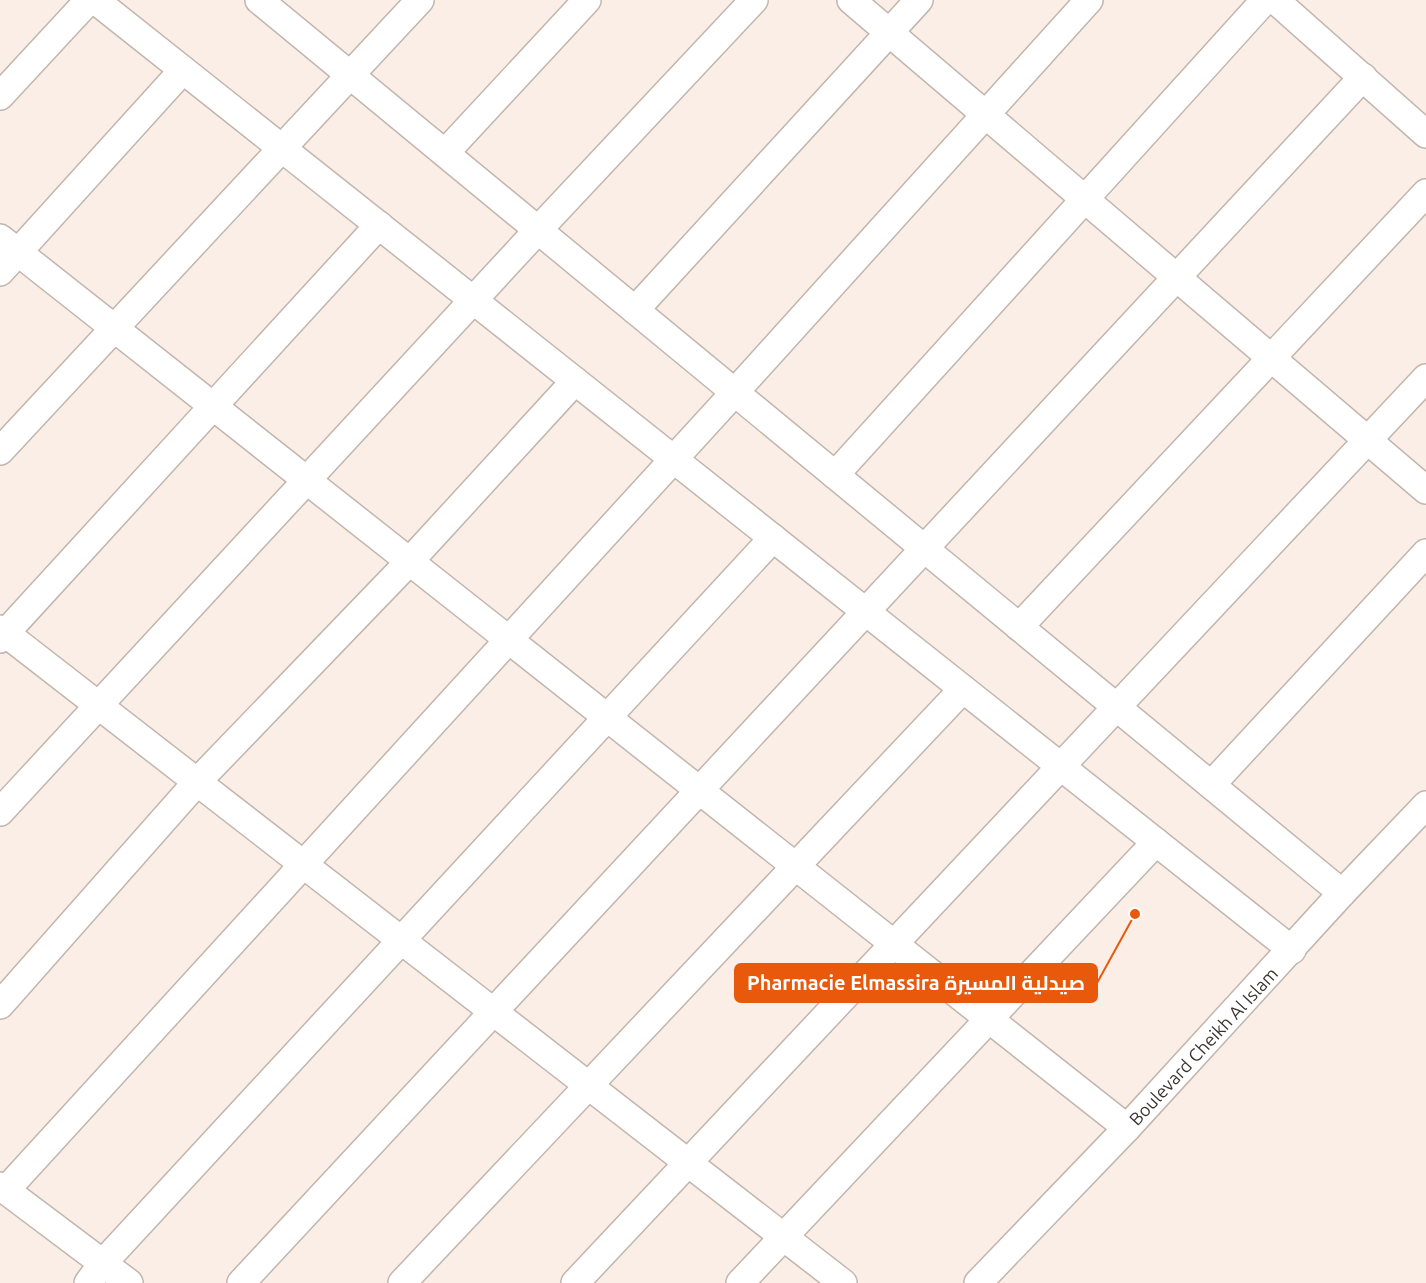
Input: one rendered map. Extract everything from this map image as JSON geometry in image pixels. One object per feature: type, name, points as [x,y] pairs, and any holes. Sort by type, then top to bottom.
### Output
[{"type":"street","points":[[0,96],[89,0]]},
{"type":"street","points":[[95,0],[1292,950]]},
{"type":"street","points":[[259,0],[1342,893]]},
{"type":"street","points":[[0,451],[420,0]]},
{"type":"street","points":[[445,153],[587,0]]},
{"type":"street","points":[[0,812],[754,0]]},
{"type":"street","points":[[851,0],[1426,490]]},
{"type":"street","points":[[635,310],[919,0]]},
{"type":"street","points":[[129,1283],[96,1273],[3,1188],[674,459],[1089,0]]},
{"type":"street","points":[[835,475],[1264,0]]},
{"type":"street","points":[[1275,0],[1426,134]]},
{"type":"street","points":[[183,70],[6,254],[114,328],[1127,1128]]},
{"type":"street","points":[[241,1283],[1362,77]]},
{"type":"street","points":[[1019,627],[1426,192]]},
{"type":"street","points":[[378,225],[2,634],[197,782],[843,1283]]},
{"type":"street","points":[[575,1283],[1426,378]]},
{"type":"street","points":[[0,1005],[197,782],[410,561],[575,381]]},
{"type":"street","points":[[96,1273],[773,538]]},
{"type":"street","points":[[1211,785],[1426,553]]},
{"type":"street","points":[[402,1283],[963,689]]},
{"type":"street","name":"Boulevard Cheikh Al Islam","points":[[978,1283],[1127,1128],[1342,893],[1426,805]]},
{"type":"street","points":[[740,1283],[1156,842]]},
{"type":"place","name":"Pharmacie Elmassira صيدلية المسيرة","points":[[1135,914]]}]
